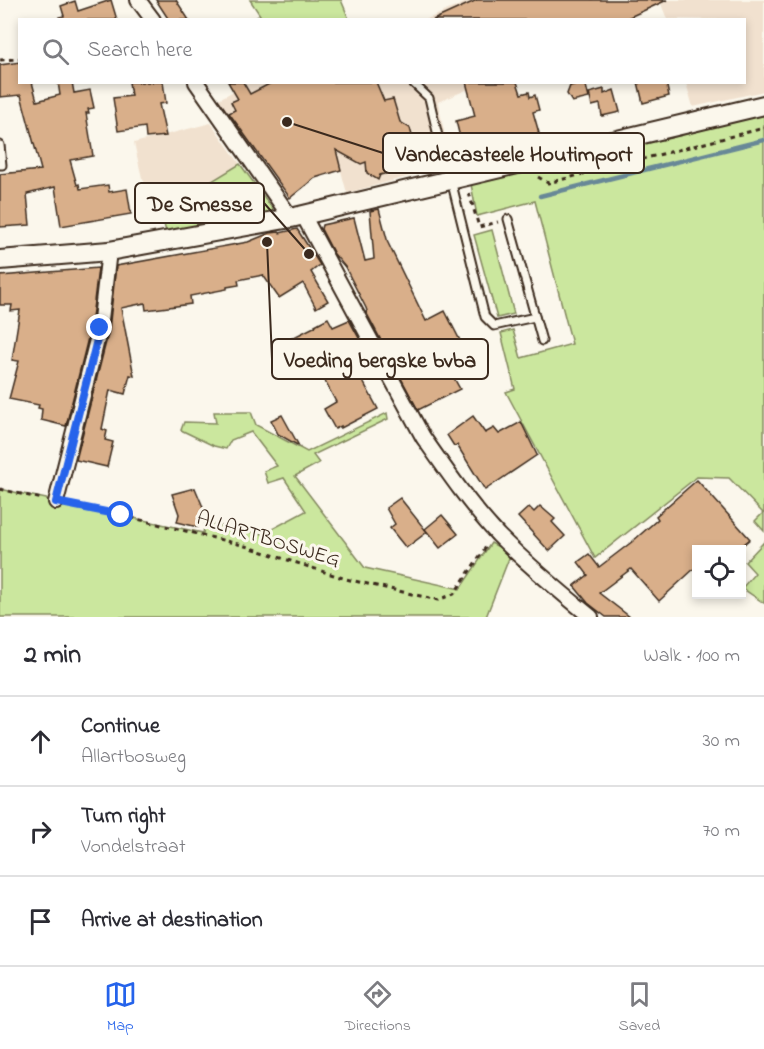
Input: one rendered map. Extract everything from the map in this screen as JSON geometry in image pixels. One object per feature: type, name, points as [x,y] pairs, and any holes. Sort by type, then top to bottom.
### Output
[{"type":"street","points":[[138,0],[152,18]]},
{"type":"street","points":[[197,84],[297,217],[423,436],[445,470],[498,534],[558,590],[591,617]]},
{"type":"street","points":[[0,260],[109,251],[297,217],[764,105]]},
{"type":"street","points":[[56,502],[100,328],[109,251]]},
{"type":"lane","points":[[414,84],[429,98],[455,179],[485,317],[494,326],[535,317]]},
{"type":"lane","points":[[0,146],[2,165],[0,165]]},
{"type":"lane","points":[[508,219],[542,341]]},
{"type":"path","points":[[0,60],[18,58]]},
{"type":"path","points":[[516,164],[548,183],[764,128]]},
{"type":"path","points":[[455,179],[479,227],[508,219]]},
{"type":"path","name":"ALLARTBOSWEG","points":[[0,489],[121,515],[242,545],[346,579],[438,600],[454,594],[486,546],[498,534]]},
{"type":"shaded area","points":[[471,0],[764,0],[764,91],[693,107],[686,84],[746,84],[746,18],[667,18],[661,4],[630,18],[430,18]]},
{"type":"shaded area","points":[[247,84],[481,84],[438,102],[451,165],[347,193],[336,153],[287,131],[252,151],[217,100]]},
{"type":"shaded area","points":[[211,123],[240,164],[161,212],[142,178],[134,143]]},
{"type":"green space","points":[[250,0],[341,0],[349,18],[256,18],[260,15]]},
{"type":"green space","points":[[764,113],[764,531],[755,521],[763,513],[729,478],[697,477],[595,558],[506,392],[515,389],[501,333],[513,330],[521,358],[572,344],[535,201],[477,216],[471,184],[690,133]]},
{"type":"green space","points":[[240,164],[275,212],[264,215],[254,201],[247,203],[255,216],[166,232],[161,212]]},
{"type":"green space","points":[[492,230],[514,314],[497,318],[474,235]]},
{"type":"green space","points":[[214,412],[251,412],[256,425],[307,452],[387,413],[388,419],[313,455],[319,463],[295,476],[365,568],[460,589],[491,543],[511,553],[486,617],[0,617],[0,489],[203,533],[205,523],[263,534],[306,511],[284,478],[268,483],[264,471],[277,466],[251,432],[231,440],[226,449],[214,446],[181,430],[184,422],[216,423]]},
{"type":"green space","points":[[764,542],[764,603],[746,591],[746,583],[755,573],[746,561]]},
{"type":"building","points":[[111,0],[116,18],[59,18],[64,16],[61,6],[75,1],[78,11]]},
{"type":"building","points":[[156,0],[176,0],[188,18],[168,18]]},
{"type":"building","points":[[477,0],[667,0],[627,18],[437,18]]},
{"type":"building","points":[[18,62],[18,84],[33,84],[37,101],[60,95],[58,84],[72,84],[74,93],[90,90],[94,108],[88,109],[89,113],[86,113],[93,156],[70,160],[77,185],[79,184],[80,189],[108,185],[109,192],[127,189],[131,214],[61,226],[55,187],[27,194],[30,225],[0,227],[0,174],[41,170],[21,95],[0,97],[0,65]]},
{"type":"building","points":[[129,84],[163,84],[166,103],[159,104],[166,136],[146,138],[145,127],[118,131],[113,98],[131,96]]},
{"type":"building","points":[[229,84],[244,84],[250,94],[269,84],[377,84],[384,101],[393,99],[400,122],[410,128],[417,154],[409,168],[380,175],[378,180],[367,173],[366,162],[361,164],[336,150],[341,170],[315,178],[290,198],[229,113],[235,110],[231,102],[238,99]]},
{"type":"building","points":[[467,84],[518,84],[521,94],[529,92],[530,97],[535,95],[539,110],[533,112],[539,133],[536,134],[538,143],[466,162],[456,121],[475,116]]},
{"type":"building","points":[[586,84],[589,98],[572,102],[567,94],[570,86]]},
{"type":"building","points":[[638,84],[666,84],[669,96],[643,103]]},
{"type":"building","points":[[604,89],[604,94],[614,90],[620,112],[602,116],[600,104],[592,106],[589,93]]},
{"type":"building","points":[[379,209],[388,243],[426,321],[445,311],[474,368],[454,378],[460,389],[418,410],[345,267],[334,254],[321,229],[322,225],[354,218],[365,261],[374,259],[370,211]]},
{"type":"building","points":[[297,229],[320,265],[311,272],[328,301],[316,308],[303,283],[279,298],[263,275],[238,280],[239,285],[227,287],[227,289],[190,296],[191,304],[146,310],[145,303],[121,308],[134,376],[130,375],[125,394],[110,390],[102,429],[107,431],[105,440],[113,442],[107,467],[76,460],[109,330],[116,266],[248,242],[270,233]]},
{"type":"building","points":[[98,268],[91,326],[66,426],[41,420],[42,409],[38,408],[39,405],[9,399],[19,361],[12,360],[20,310],[11,311],[12,305],[0,305],[0,276]]},
{"type":"building","points":[[328,318],[333,327],[349,320],[360,340],[354,343],[362,358],[353,363],[378,409],[335,429],[324,409],[336,402],[320,372],[323,370],[313,352],[294,355],[286,341]]},
{"type":"building","points":[[282,415],[299,446],[278,434],[271,420]]},
{"type":"building","points":[[473,416],[485,433],[494,428],[499,434],[521,422],[537,455],[485,490],[457,445],[454,446],[447,435]]},
{"type":"building","points":[[697,480],[750,539],[743,545],[692,545],[692,571],[659,601],[631,569],[599,593],[630,617],[606,617],[588,603],[574,586],[588,575],[578,562],[589,554],[599,567],[658,519],[656,516]]},
{"type":"building","points":[[195,488],[203,507],[198,527],[177,522],[179,514],[172,494]]},
{"type":"building","points":[[400,498],[427,532],[406,548],[390,528],[395,524],[386,508]]},
{"type":"building","points":[[540,506],[555,519],[552,522],[565,536],[549,551],[518,517],[529,507],[534,512]]},
{"type":"building","points":[[442,515],[458,534],[440,548],[425,529]]},
{"type":"waterway","points":[[540,196],[764,140]]},
{"type":"place","name":"Vandecasteele Houtimport","points":[[287,122]]},
{"type":"place","name":"Voeding bergske bvba","points":[[267,242]]},
{"type":"place","name":"De Smesse","points":[[309,254]]},
{"type":"route","points":[[100,328],[56,502],[121,515]]}]
